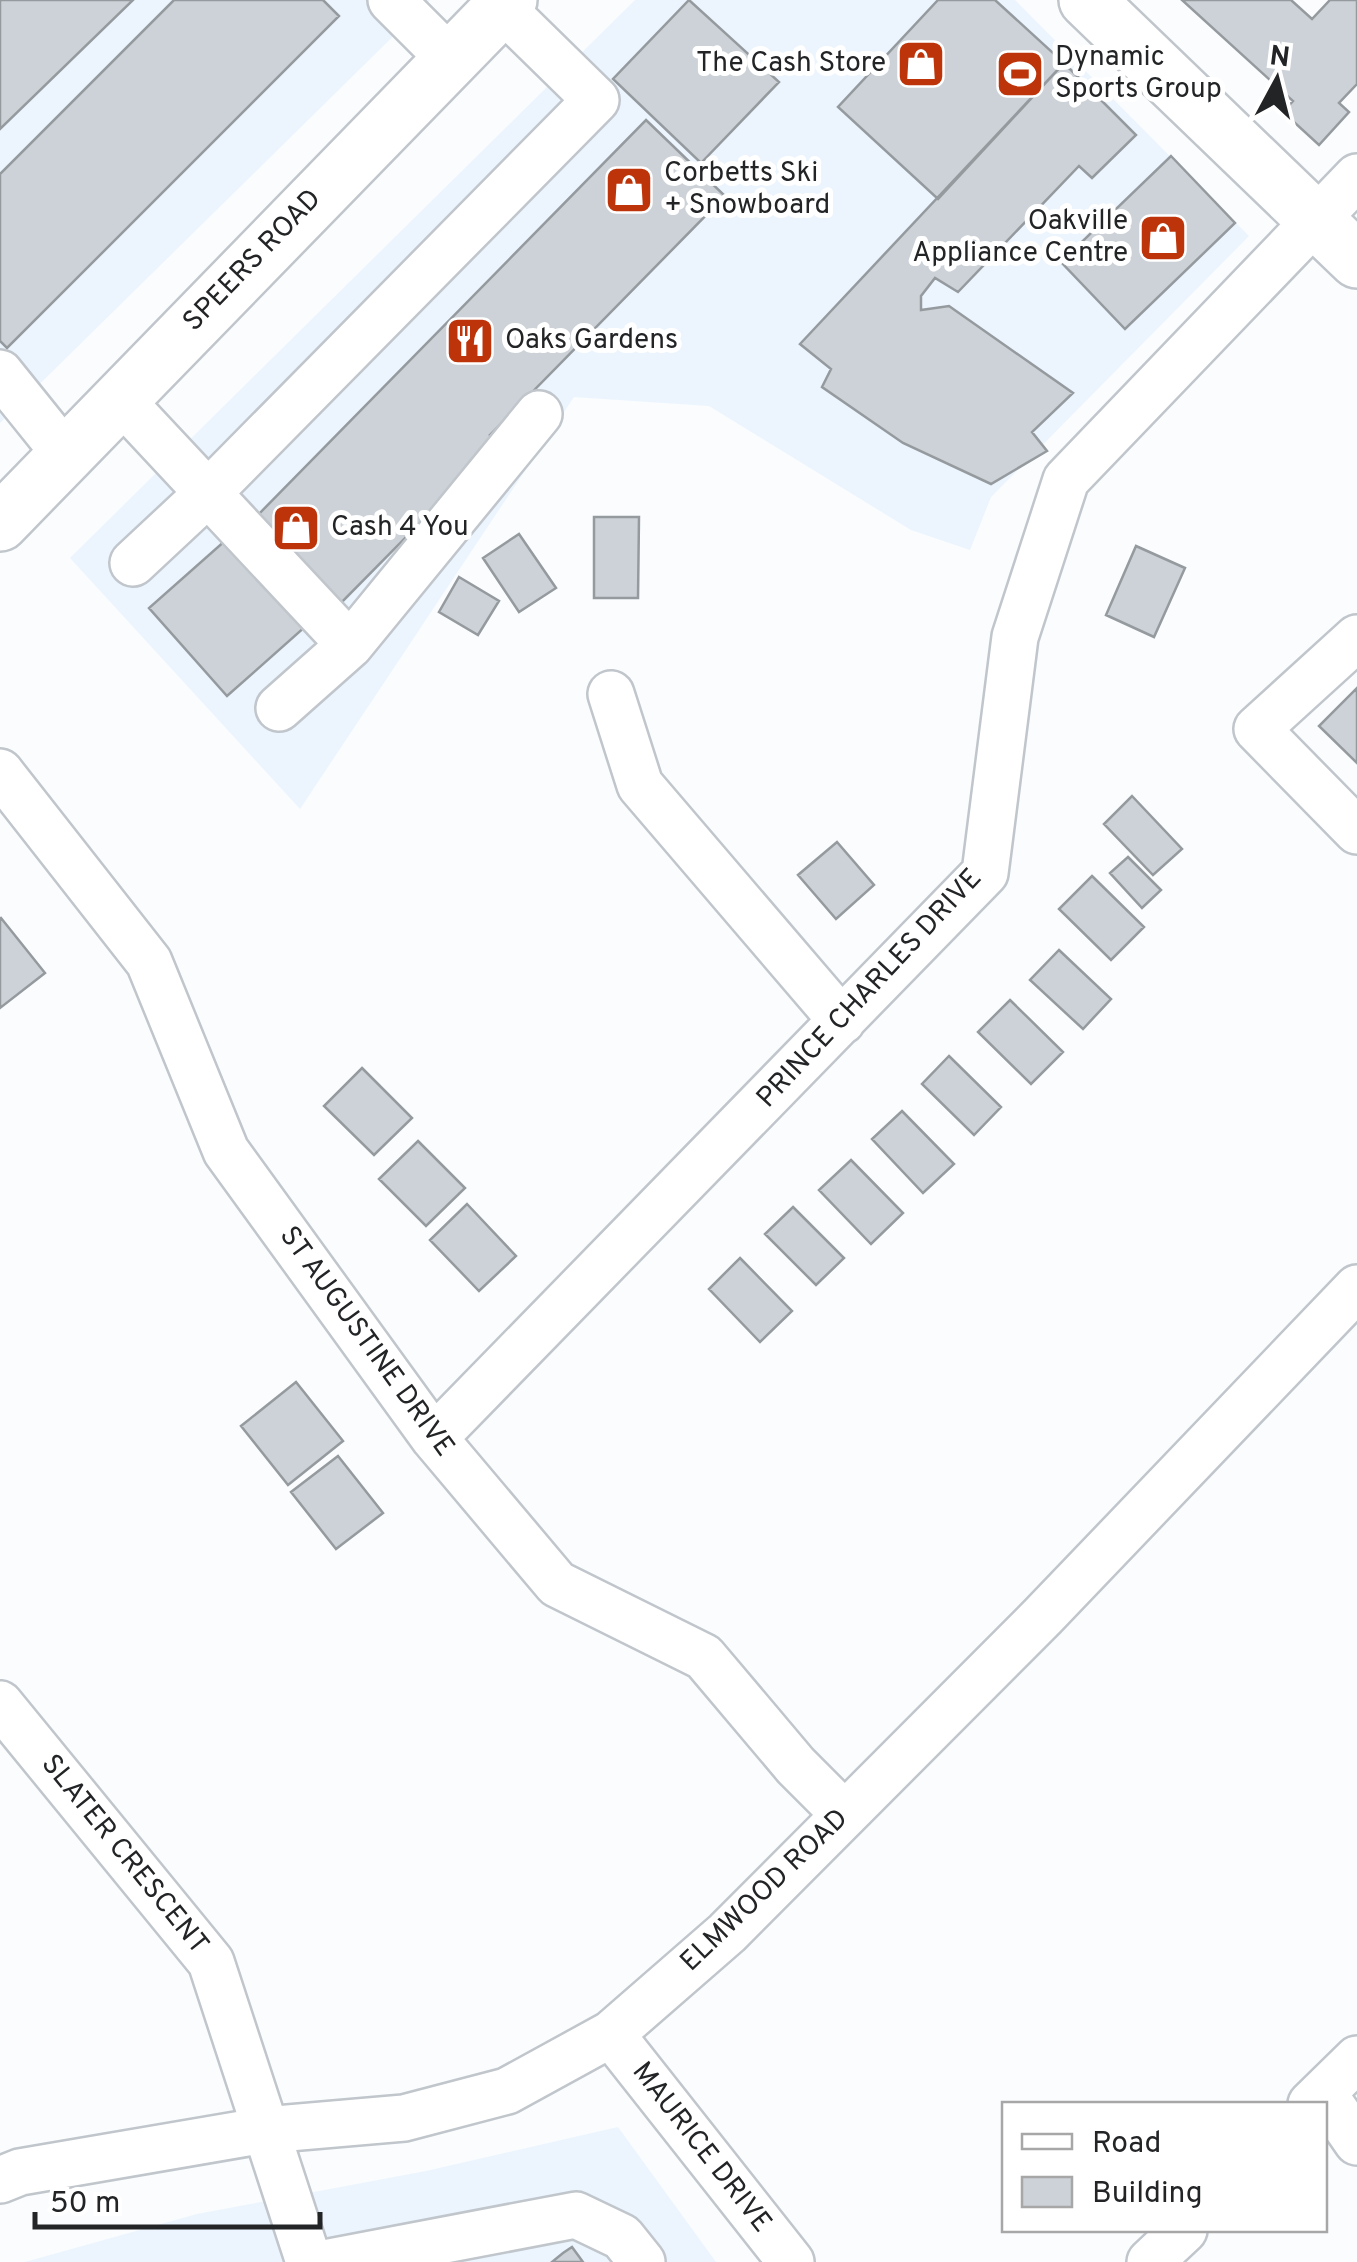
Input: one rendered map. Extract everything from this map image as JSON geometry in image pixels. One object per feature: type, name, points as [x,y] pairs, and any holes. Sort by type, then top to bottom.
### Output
[{"type":"main road","points":[[1086,0],[1357,260]]},
{"type":"main road","name":"SPEERS ROAD","points":[[0,523],[505,4]]},
{"type":"street","points":[[391,0],[449,58]]},
{"type":"street","points":[[133,563],[208,493],[596,100],[505,4]]},
{"type":"street","name":"PRINCE CHARLES DRIVE","points":[[434,1438],[985,873],[1016,637],[1066,480],[1272,269],[1314,217],[1357,177]]},
{"type":"street","points":[[0,373],[66,454]]},
{"type":"street","points":[[120,399],[350,645]]},
{"type":"street","points":[[279,708],[350,645],[539,414]]},
{"type":"street","points":[[1357,638],[1257,729],[1357,832]]},
{"type":"street","points":[[611,694],[640,785],[842,1021]]},
{"type":"street","name":"ST AUGUSTINE DRIVE","points":[[0,772],[149,962],[226,1151],[434,1438],[557,1584],[704,1657],[796,1766],[844,1814]]},
{"type":"street","name":"ELMWOOD ROAD","points":[[0,2180],[20,2172],[266,2130],[404,2118],[507,2091],[611,2034],[727,1933],[1043,1616],[1357,1288]]},
{"type":"street","name":"SLATER CRESCENT","points":[[0,1704],[211,1962],[309,2262]]},
{"type":"street","name":"MAURICE DRIVE","points":[[611,2034],[792,2262]]},
{"type":"street","points":[[1317,2099],[1357,2059]]},
{"type":"street","points":[[1327,2110],[1357,2142]]},
{"type":"street","points":[[329,2262],[576,2215],[622,2237],[642,2262]]},
{"type":"street","points":[[1150,2262],[1182,2232]]},
{"type":"shaded area","points":[[0,0],[430,0],[0,423]]},
{"type":"shaded area","points":[[635,0],[1015,0],[1249,236],[991,497],[970,550],[911,530],[709,406],[574,397],[300,809],[70,558]]},
{"type":"shaded area","points":[[618,2127],[716,2262],[25,2262],[197,2214],[426,2171]]},
{"type":"building","points":[[0,0],[133,0],[0,129]]},
{"type":"building","points":[[174,0],[323,0],[339,16],[7,348],[0,341],[0,174]]},
{"type":"building","points":[[689,0],[779,82],[701,163],[613,79]]},
{"type":"building","points":[[938,0],[995,0],[1064,63],[938,199],[838,107]]},
{"type":"building","points":[[1182,0],[1291,0],[1312,19],[1330,0],[1357,0],[1357,84],[1339,103],[1349,112],[1319,145],[1283,112],[1293,101]]},
{"type":"building","points":[[1064,63],[1136,135],[1092,178],[1079,166],[958,292],[935,278],[921,296],[921,310],[949,306],[1073,393],[1032,432],[1047,451],[991,484],[903,443],[822,387],[831,369],[800,344]]},
{"type":"building","points":[[646,120],[725,196],[490,435],[499,443],[339,605],[253,520]]},
{"type":"building","points":[[1171,156],[1235,223],[1125,329],[1061,262]]},
{"type":"building","points":[[594,517],[639,517],[638,598],[594,598]]},
{"type":"building","points":[[519,534],[556,588],[519,612],[483,558]]},
{"type":"building","points":[[227,539],[306,626],[227,696],[149,608]]},
{"type":"building","points":[[1136,546],[1185,568],[1154,637],[1106,615]]},
{"type":"building","points":[[459,577],[499,601],[478,635],[439,612]]},
{"type":"building","points":[[1357,688],[1357,763],[1319,726]]},
{"type":"building","points":[[1132,796],[1182,849],[1153,875],[1104,824]]},
{"type":"building","points":[[837,842],[874,885],[836,919],[798,875]]},
{"type":"building","points":[[1128,857],[1161,890],[1142,908],[1110,873]]},
{"type":"building","points":[[1092,876],[1144,927],[1111,960],[1059,909]]},
{"type":"building","points":[[0,919],[45,973],[0,1008]]},
{"type":"building","points":[[1059,950],[1111,999],[1083,1029],[1030,980]]},
{"type":"building","points":[[1010,1000],[1063,1052],[1031,1084],[978,1032]]},
{"type":"building","points":[[949,1056],[1001,1107],[974,1135],[922,1084]]},
{"type":"building","points":[[362,1068],[412,1118],[374,1155],[324,1106]]},
{"type":"building","points":[[902,1111],[954,1164],[923,1193],[872,1139]]},
{"type":"building","points":[[418,1141],[465,1188],[426,1226],[379,1179]]},
{"type":"building","points":[[851,1160],[903,1213],[871,1244],[819,1190]]},
{"type":"building","points":[[467,1204],[516,1256],[479,1291],[430,1240]]},
{"type":"building","points":[[793,1207],[844,1258],[816,1285],[765,1234]]},
{"type":"building","points":[[740,1258],[792,1311],[760,1342],[709,1289]]},
{"type":"building","points":[[296,1382],[343,1441],[288,1485],[241,1426]]},
{"type":"building","points":[[338,1456],[383,1513],[336,1549],[291,1492]]},
{"type":"building","points":[[572,2247],[583,2262],[552,2262],[563,2253]]},
{"type":"place","name":"The Cash Store","points":[[921,64]]},
{"type":"place","name":"Dynamic Sports Group","points":[[1020,74]]},
{"type":"place","name":"Corbetts Ski + Snowboard","points":[[629,190]]},
{"type":"place","name":"Oakville Appliance Centre","points":[[1163,238]]},
{"type":"place","name":"Oaks Gardens","points":[[470,341]]},
{"type":"place","name":"Cash 4 You","points":[[296,528]]}]
